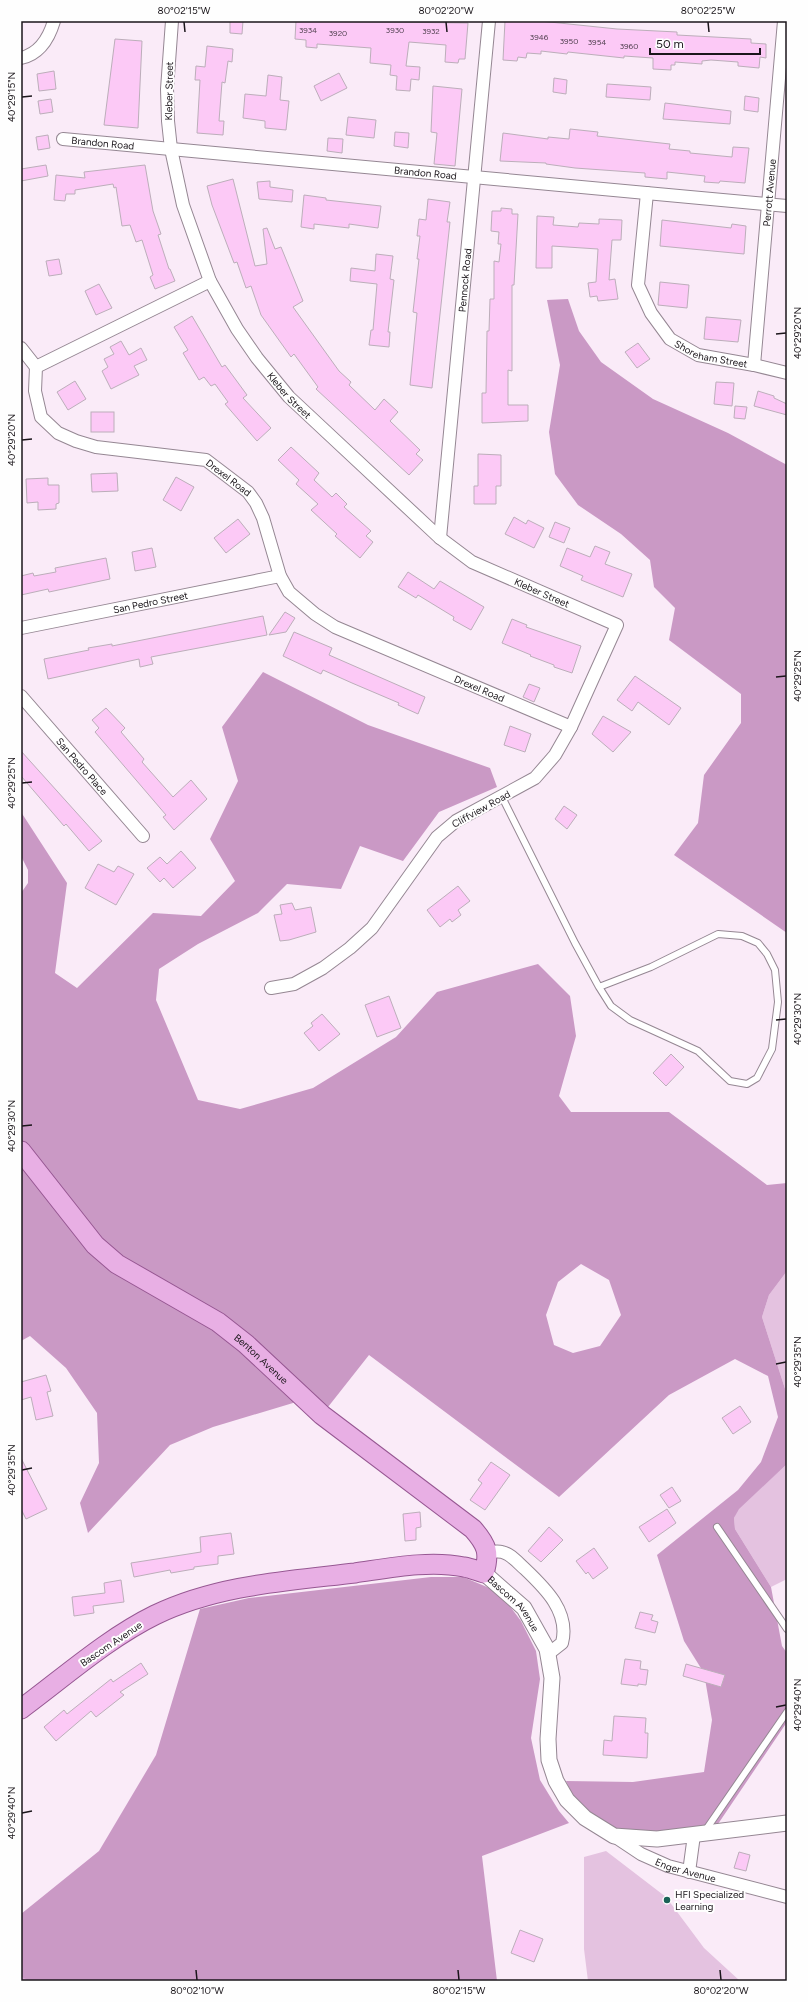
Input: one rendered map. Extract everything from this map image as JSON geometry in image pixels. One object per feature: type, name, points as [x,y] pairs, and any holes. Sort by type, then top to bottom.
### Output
[{"type":"main road","name":"Benton Avenue","points":[[21,1151],[100,1250],[122,1267],[218,1322],[246,1344],[322,1415],[473,1529],[484,1542],[487,1552]]},
{"type":"main road","points":[[484,1574],[488,1560],[487,1552]]},
{"type":"main road","name":"Bascom Avenue","points":[[21,1709],[120,1636],[143,1622],[187,1602],[222,1591],[263,1584],[407,1566],[441,1565],[464,1567],[484,1574]]},
{"type":"street","points":[[21,58],[32,56],[50,36],[54,21]]},
{"type":"street","name":"Kleber Street","points":[[172,21],[168,89],[170,149],[183,205],[210,281],[237,329],[257,358],[289,397],[440,538],[472,562],[617,625]]},
{"type":"street","name":"Pennock Road","points":[[440,538],[489,21]]},
{"type":"street","name":"Perrott Avenue","points":[[754,365],[784,21]]},
{"type":"street","name":"Brandon Road","points":[[63,139],[787,206]]},
{"type":"street","name":"Shoreham Street","points":[[647,193],[638,286],[652,313],[670,339],[698,355],[754,365],[787,373]]},
{"type":"street","points":[[21,348],[36,367],[210,281]]},
{"type":"street","name":"Drexel Road","points":[[36,367],[35,391],[41,417],[58,433],[76,441],[96,447],[206,460],[248,492],[256,503],[263,518],[280,576],[289,592],[315,614],[335,627],[571,727]]},
{"type":"street","name":"San Pedro Street","points":[[21,628],[280,576]]},
{"type":"street","name":"Cliffview Road","points":[[271,988],[294,984],[323,968],[350,948],[372,928],[438,837],[456,821],[535,778],[555,755],[571,727],[617,625]]},
{"type":"street","name":"San Pedro Place","points":[[21,696],[143,836]]},
{"type":"street","points":[[487,1552],[502,1552],[510,1556],[542,1585],[552,1597],[558,1609],[564,1631],[562,1643],[548,1654]]},
{"type":"street","name":"Bascom Avenue","points":[[484,1574],[524,1608],[548,1649],[552,1678],[548,1739],[549,1760],[556,1781],[567,1800],[586,1818],[614,1836],[657,1839],[787,1823]]},
{"type":"street","points":[[689,1872],[699,1834]]},
{"type":"street","name":"Enger Avenue","points":[[614,1836],[641,1854],[668,1866],[787,1897]]},
{"type":"lane","points":[[502,797],[575,943],[599,987],[611,1006],[630,1020],[698,1051],[730,1081],[747,1084],[758,1078],[772,1048],[778,1002],[775,970],[767,954],[758,943],[742,936],[718,934],[651,967],[599,987]]},
{"type":"lane","points":[[717,1527],[787,1629]]},
{"type":"lane","points":[[699,1834],[787,1712]]},
{"type":"shaded area","points":[[568,299],[579,331],[601,362],[653,399],[728,433],[787,465],[787,933],[674,855],[698,823],[704,775],[741,723],[741,694],[669,640],[675,608],[654,587],[650,560],[621,534],[578,505],[555,474],[549,432],[560,365],[547,300]]},
{"type":"shaded area","points":[[263,672],[368,725],[490,768],[497,787],[439,812],[403,861],[360,846],[341,889],[287,884],[258,913],[198,944],[159,969],[156,1000],[198,1100],[240,1109],[313,1088],[396,1037],[437,992],[538,964],[570,996],[576,1036],[559,1096],[571,1112],[669,1112],[767,1185],[787,1183],[787,1271],[769,1295],[762,1317],[787,1395],[787,1464],[739,1509],[734,1518],[735,1529],[771,1587],[782,1646],[787,1653],[787,1722],[718,1824],[656,1833],[622,1833],[592,1819],[574,1798],[566,1781],[633,1782],[704,1772],[712,1720],[704,1673],[684,1641],[657,1555],[738,1490],[761,1462],[778,1417],[768,1376],[735,1359],[669,1395],[559,1497],[369,1355],[328,1407],[306,1387],[293,1403],[213,1427],[170,1445],[88,1533],[80,1503],[99,1463],[97,1413],[66,1368],[30,1336],[21,1341],[21,893],[28,883],[28,870],[21,856],[21,812],[67,883],[55,973],[77,988],[153,913],[201,916],[235,881],[210,839],[238,781],[222,727]],"holes":[[[581,1264],[609,1280],[621,1315],[600,1346],[573,1353],[554,1345],[546,1315],[558,1282]]]},
{"type":"shaded area","points":[[787,1271],[787,1395],[762,1317],[769,1295]]},
{"type":"shaded area","points":[[787,1464],[787,1579],[771,1587],[735,1529],[734,1518],[738,1509]]},
{"type":"shaded area","points":[[431,1577],[463,1577],[499,1592],[521,1621],[536,1651],[540,1679],[531,1738],[540,1780],[559,1811],[569,1823],[482,1856],[497,1981],[21,1981],[21,1914],[99,1851],[156,1755],[200,1609],[249,1598]]},
{"type":"shaded area","points":[[606,1851],[666,1897],[704,1948],[740,1981],[588,1981],[584,1949],[584,1857]]},
{"type":"building","points":[[230,21],[243,21],[242,34],[230,33]]},
{"type":"building","points":[[296,21],[468,23],[465,59],[459,59],[458,63],[445,62],[446,45],[409,42],[406,66],[420,67],[419,80],[411,79],[410,91],[396,90],[397,76],[390,75],[391,65],[370,63],[371,48],[317,44],[317,48],[306,47],[306,40],[295,39]]},
{"type":"building","points":[[505,21],[540,21],[617,29],[677,32],[677,35],[751,39],[751,43],[766,44],[766,58],[760,57],[759,68],[738,66],[738,62],[711,60],[702,61],[702,64],[675,62],[675,65],[671,65],[671,70],[653,69],[653,58],[624,56],[624,58],[568,52],[567,54],[541,51],[541,54],[527,53],[526,58],[518,57],[517,61],[503,60]]},
{"type":"building","points":[[115,39],[142,41],[138,128],[104,125]]},
{"type":"building","points":[[207,46],[233,49],[232,62],[228,61],[225,83],[222,82],[219,121],[224,121],[223,135],[197,133],[200,80],[195,80],[196,66],[205,67]]},
{"type":"building","points":[[54,71],[56,89],[39,91],[37,74]]},
{"type":"building","points":[[339,73],[347,88],[321,101],[314,86]]},
{"type":"building","points":[[268,75],[282,77],[280,100],[289,101],[286,130],[265,128],[265,121],[243,118],[245,94],[266,96]]},
{"type":"building","points":[[554,78],[567,80],[566,94],[553,92]]},
{"type":"building","points":[[607,84],[651,87],[650,100],[606,97]]},
{"type":"building","points":[[433,86],[462,89],[455,166],[434,164],[437,133],[431,132]]},
{"type":"building","points":[[745,96],[759,98],[758,112],[744,110]]},
{"type":"building","points":[[51,99],[53,112],[40,114],[38,101]]},
{"type":"building","points":[[665,103],[731,111],[730,124],[663,119]]},
{"type":"building","points":[[348,117],[376,120],[374,138],[346,135]]},
{"type":"building","points":[[570,129],[598,132],[597,136],[670,144],[669,149],[690,151],[690,153],[732,157],[733,147],[749,148],[745,183],[720,181],[719,183],[704,182],[705,176],[667,172],[667,179],[645,177],[645,173],[575,168],[546,163],[500,161],[503,133],[548,139],[548,137],[569,139]]},
{"type":"building","points":[[395,132],[409,133],[408,148],[394,146]]},
{"type":"building","points":[[48,135],[50,148],[38,150],[36,137]]},
{"type":"building","points":[[328,138],[343,139],[342,153],[327,151]]},
{"type":"building","points":[[46,165],[48,176],[21,181],[21,169]]},
{"type":"building","points":[[145,165],[153,211],[161,234],[158,235],[169,269],[175,281],[155,289],[150,277],[153,275],[142,240],[136,242],[130,225],[122,226],[116,187],[114,188],[113,184],[75,190],[75,194],[66,194],[65,201],[54,200],[56,175],[85,178],[84,172]]},
{"type":"building","points":[[233,179],[255,266],[267,264],[263,229],[267,228],[275,249],[281,247],[303,301],[293,307],[339,371],[351,382],[349,385],[375,410],[384,399],[398,412],[390,421],[420,450],[416,454],[423,460],[409,475],[316,389],[318,387],[294,354],[291,357],[261,315],[251,286],[246,288],[237,262],[234,263],[212,205],[207,186]]},
{"type":"building","points":[[270,181],[270,187],[293,190],[292,202],[259,199],[257,182]]},
{"type":"building","points":[[304,195],[326,198],[326,200],[381,206],[378,228],[349,224],[349,228],[314,224],[314,229],[301,227]]},
{"type":"building","points":[[428,199],[450,202],[447,222],[450,222],[432,388],[410,385],[417,313],[413,312],[419,259],[417,259],[420,236],[417,236],[419,219],[426,220]]},
{"type":"building","points":[[501,208],[512,209],[512,214],[518,214],[514,285],[512,285],[512,371],[508,370],[508,405],[528,405],[528,421],[482,423],[482,393],[486,393],[487,331],[489,331],[490,299],[494,299],[494,261],[499,262],[501,244],[498,244],[499,232],[491,231],[492,211],[501,211]]},
{"type":"building","points":[[537,216],[554,217],[553,225],[578,227],[579,223],[599,224],[599,219],[622,220],[621,240],[612,240],[609,280],[615,279],[618,299],[598,301],[597,296],[590,297],[588,283],[596,282],[598,249],[552,246],[552,268],[536,268]]},
{"type":"building","points":[[662,220],[731,228],[732,224],[746,226],[744,254],[660,246]]},
{"type":"building","points":[[376,254],[393,256],[390,279],[394,280],[388,332],[390,332],[389,347],[369,345],[371,330],[373,330],[377,284],[350,281],[351,268],[375,271]]},
{"type":"building","points":[[59,259],[62,274],[49,276],[46,261]]},
{"type":"building","points":[[660,282],[689,285],[687,308],[658,305]]},
{"type":"building","points":[[99,284],[112,308],[96,315],[85,291]]},
{"type":"building","points":[[192,316],[222,367],[225,365],[247,395],[243,398],[271,428],[257,441],[225,404],[228,402],[215,384],[211,386],[204,377],[199,380],[183,353],[188,350],[174,327]]},
{"type":"building","points":[[706,317],[741,320],[738,342],[704,339]]},
{"type":"building","points":[[121,341],[129,355],[141,348],[147,360],[134,366],[139,375],[111,389],[102,371],[108,367],[104,359],[114,354],[110,347]]},
{"type":"building","points":[[638,343],[650,359],[637,368],[625,352]]},
{"type":"building","points":[[75,381],[86,399],[68,410],[57,392]]},
{"type":"building","points":[[716,382],[734,383],[732,406],[714,404]]},
{"type":"building","points":[[758,391],[774,396],[774,398],[787,404],[787,415],[754,406]]},
{"type":"building","points":[[735,406],[747,407],[745,419],[734,418]]},
{"type":"building","points":[[91,412],[114,412],[114,432],[91,432]]},
{"type":"building","points":[[291,447],[319,473],[314,480],[332,497],[336,493],[347,504],[344,507],[371,531],[366,536],[373,542],[360,558],[335,536],[337,534],[311,510],[318,504],[296,484],[299,480],[278,460]]},
{"type":"building","points":[[478,454],[501,455],[501,486],[496,486],[496,504],[474,504],[474,486],[478,486]]},
{"type":"building","points":[[117,473],[118,491],[92,492],[91,474]]},
{"type":"building","points":[[176,477],[194,487],[181,511],[163,500]]},
{"type":"building","points":[[48,478],[48,485],[59,485],[59,503],[56,504],[56,509],[38,510],[38,502],[27,503],[26,479]]},
{"type":"building","points":[[514,517],[526,524],[528,520],[544,528],[534,548],[505,534]]},
{"type":"building","points":[[238,519],[250,534],[226,553],[214,538]]},
{"type":"building","points":[[555,522],[570,528],[564,543],[549,537]]},
{"type":"building","points":[[595,546],[610,552],[605,564],[632,574],[623,597],[581,580],[583,576],[560,566],[567,548],[590,557]]},
{"type":"building","points":[[152,548],[156,567],[135,571],[132,552]]},
{"type":"building","points":[[106,558],[110,579],[49,592],[48,589],[21,595],[21,576],[33,573],[34,576],[56,572],[55,568]]},
{"type":"building","points":[[408,572],[434,589],[440,581],[484,607],[471,630],[453,620],[454,617],[418,595],[416,598],[398,587]]},
{"type":"building","points":[[285,612],[295,618],[286,632],[269,635]]},
{"type":"building","points":[[263,616],[267,635],[151,657],[153,664],[140,667],[139,659],[48,679],[44,659],[89,650],[88,648],[112,644],[112,646]]},
{"type":"building","points":[[512,619],[527,625],[526,627],[581,646],[572,673],[554,667],[554,665],[502,643]]},
{"type":"building","points":[[294,632],[332,648],[329,655],[425,697],[418,714],[398,705],[399,703],[323,670],[321,674],[283,656]]},
{"type":"building","points":[[635,676],[681,708],[669,725],[638,702],[632,711],[617,700]]},
{"type":"building","points":[[529,684],[540,688],[534,702],[523,697]]},
{"type":"building","points":[[106,708],[125,728],[121,732],[144,759],[142,762],[173,797],[191,780],[207,799],[174,830],[163,817],[166,815],[95,732],[99,728],[92,720]]},
{"type":"building","points":[[603,716],[631,732],[613,752],[592,734]]},
{"type":"building","points":[[510,726],[531,734],[525,752],[504,745]]},
{"type":"building","points":[[21,751],[102,841],[89,851],[66,824],[64,826],[21,776]]},
{"type":"building","points":[[564,806],[577,815],[567,829],[555,819]]},
{"type":"building","points":[[181,851],[196,868],[173,888],[164,878],[160,882],[147,868],[160,857],[167,864]]},
{"type":"building","points":[[98,864],[114,872],[118,866],[134,874],[116,905],[85,888]]},
{"type":"building","points":[[458,886],[470,901],[458,910],[461,915],[452,922],[450,919],[440,927],[427,910]]},
{"type":"building","points":[[292,903],[295,910],[311,907],[316,932],[289,940],[280,941],[274,915],[282,914],[280,905]]},
{"type":"building","points":[[389,996],[401,1028],[377,1037],[365,1005]]},
{"type":"building","points":[[322,1014],[340,1034],[319,1051],[304,1033],[313,1026],[311,1023]]},
{"type":"building","points":[[671,1054],[684,1067],[666,1086],[653,1073]]},
{"type":"building","points":[[46,1375],[51,1391],[47,1392],[53,1416],[36,1420],[31,1397],[21,1400],[21,1382]]},
{"type":"building","points":[[740,1406],[751,1422],[733,1434],[722,1418]]},
{"type":"building","points":[[21,1458],[47,1509],[26,1519],[21,1509]]},
{"type":"building","points":[[491,1462],[510,1475],[485,1510],[470,1500],[482,1483],[478,1480]]},
{"type":"building","points":[[672,1487],[681,1501],[669,1508],[660,1495]]},
{"type":"building","points":[[667,1509],[676,1523],[649,1542],[639,1527]]},
{"type":"building","points":[[420,1512],[421,1527],[416,1528],[416,1540],[405,1541],[403,1514]]},
{"type":"building","points":[[549,1527],[563,1540],[541,1562],[528,1551]]},
{"type":"building","points":[[231,1533],[234,1554],[218,1556],[218,1564],[194,1567],[194,1569],[171,1573],[170,1570],[134,1577],[131,1563],[201,1552],[200,1537]]},
{"type":"building","points":[[594,1548],[608,1568],[593,1579],[588,1572],[586,1574],[576,1561]]},
{"type":"building","points":[[121,1580],[124,1602],[93,1606],[94,1613],[74,1616],[72,1597],[105,1593],[104,1583]]},
{"type":"building","points":[[640,1612],[653,1615],[651,1620],[658,1622],[655,1633],[635,1628]]},
{"type":"building","points":[[625,1659],[641,1661],[640,1669],[648,1670],[646,1685],[638,1684],[638,1686],[621,1684]]},
{"type":"building","points":[[141,1663],[148,1674],[120,1692],[124,1695],[96,1717],[91,1711],[56,1741],[44,1727],[64,1710],[67,1714],[111,1679],[113,1682]]},
{"type":"building","points":[[686,1664],[725,1675],[721,1687],[683,1676]]},
{"type":"building","points":[[614,1716],[646,1718],[645,1733],[648,1733],[647,1758],[603,1755],[604,1740],[612,1741]]},
{"type":"building","points":[[739,1852],[750,1855],[746,1871],[734,1868]]},
{"type":"building","points":[[520,1930],[543,1939],[534,1962],[511,1953]]},
{"type":"waterway","points":[[21,1979],[25,1981]]},
{"type":"place","name":"HFI Specialized Learning","points":[[667,1900]]}]
